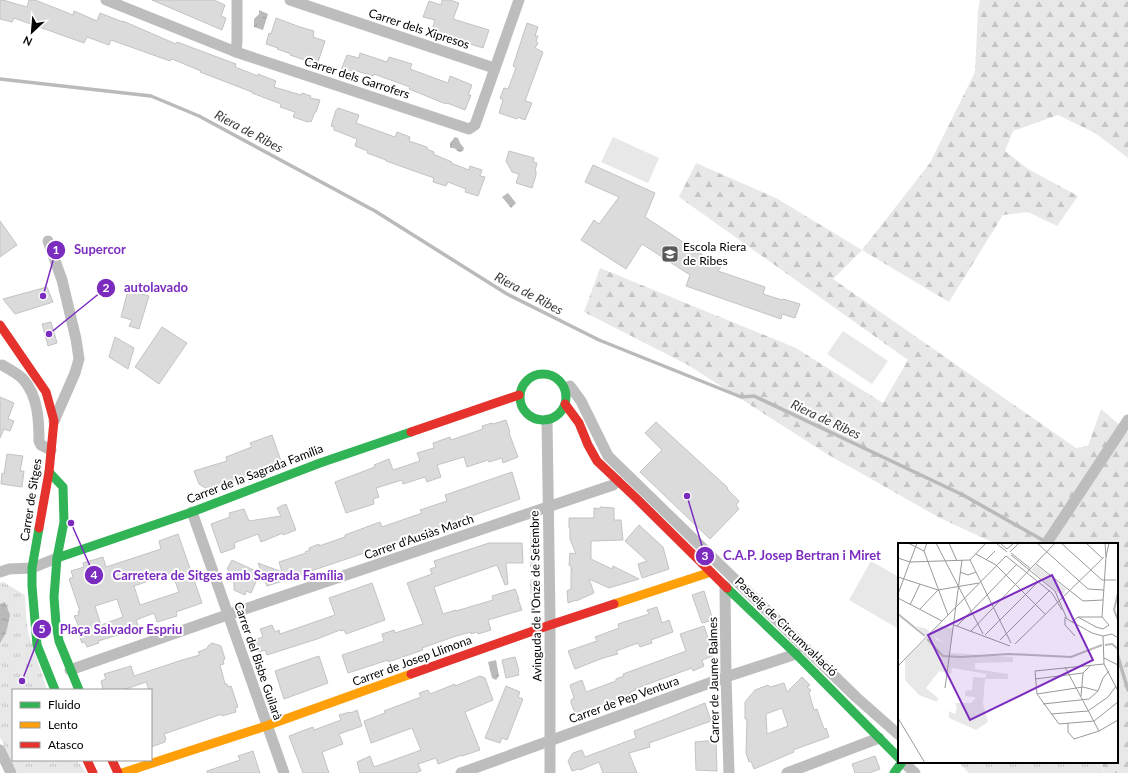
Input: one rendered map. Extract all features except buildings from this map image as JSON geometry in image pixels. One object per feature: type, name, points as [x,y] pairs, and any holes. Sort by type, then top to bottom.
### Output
[{"type":"street","name":"Carrer dels Garrofers","points":[[106,0],[236,52],[469,129],[475,125],[519,0]]},
{"type":"street","points":[[236,52],[237,0]]},
{"type":"street","name":"Carrer dels Xipresos","points":[[290,0],[494,68]]},
{"type":"street","points":[[48,241],[62,280],[76,339],[79,359],[75,373],[54,421]]},
{"type":"street","name":"Carrer de Sitges","points":[[0,325],[46,392],[54,421],[49,472],[32,568],[32,586],[37,645],[55,689]]},
{"type":"street","points":[[1,365],[21,354]]},
{"type":"street","points":[[1,365],[23,378],[32,393],[39,418],[39,441],[51,450]]},
{"type":"street","points":[[541,373],[548,374],[559,379],[564,387],[566,394],[565,404],[555,417],[547,420],[539,420],[530,416],[525,411],[520,403],[519,395],[525,381],[534,375],[541,373]]},
{"type":"street","name":"Passeig de Circumval·lació","points":[[570,386],[581,401],[608,456],[856,697],[898,733]]},
{"type":"street","name":"Carrer de la Sagrada Família","points":[[0,572],[9,569],[32,568],[192,512],[320,463],[519,395]]},
{"type":"street","name":"Passeig de Circumval·lació","points":[[565,404],[579,423],[588,446],[597,461],[796,654],[898,757]]},
{"type":"street","name":"Avinguda de l'Onze de Setembre","points":[[547,420],[550,625],[550,773]]},
{"type":"street","points":[[1047,543],[1128,420]]},
{"type":"street","points":[[49,472],[63,487],[64,522],[57,558],[54,597],[56,624],[59,641],[79,689]]},
{"type":"street","name":"Carrer d'Ausiàs March","points":[[70,670],[227,615],[613,485],[617,481]]},
{"type":"street","name":"Carrer del Bisbe Guilarà","points":[[192,512],[266,726],[284,773]]},
{"type":"street","name":"Carrer de Josep Llimona","points":[[122,773],[266,726],[550,625],[711,572]]},
{"type":"street","name":"Carrer de Jaume Balmes","points":[[725,586],[726,677],[730,773]]},
{"type":"street","name":"Carrer de Pep Ventura","points":[[461,773],[726,677],[796,654]]},
{"type":"street","points":[[787,773],[879,738]]},
{"type":"street","points":[[0,750],[11,773]]},
{"type":"street","points":[[87,761],[93,773]]},
{"type":"street","points":[[112,761],[118,773]]},
{"type":"street","points":[[894,773],[902,763]]},
{"type":"street","points":[[904,763],[915,773]]},
{"type":"green space","points":[[980,0],[1128,0],[1128,158],[1095,133],[1058,115],[1013,131],[1005,151],[1028,169],[1078,196],[1057,226],[1028,212],[1003,215],[949,302],[862,250],[930,163],[975,72],[978,11]]},
{"type":"green space","points":[[613,137],[659,158],[648,183],[601,162]]},
{"type":"green space","points":[[696,163],[776,198],[862,250],[833,279],[1076,448],[1088,446],[1101,409],[1128,432],[1128,773],[1104,773],[1101,763],[1118,763],[1118,543],[994,543],[940,518],[827,454],[688,365],[584,312],[600,268],[796,348],[883,403],[908,360],[679,197]]},
{"type":"green space","points":[[843,331],[888,361],[872,384],[827,354]]},
{"type":"green space","points":[[530,532],[537,532],[537,567],[530,567]]},
{"type":"green space","points":[[871,561],[898,576],[898,626],[897,628],[849,600]]},
{"type":"green space","points":[[530,579],[537,579],[537,594],[530,594]]},
{"type":"green space","points":[[3,582],[25,595],[28,632],[47,689],[12,689],[12,761],[78,761],[86,773],[17,773],[0,737],[0,583]]},
{"type":"green space","points":[[530,598],[537,598],[538,613],[531,613]]},
{"type":"green space","points":[[959,763],[1100,763],[1104,773],[969,773]]},
{"type":"water","points":[[259,10],[268,14],[263,30],[254,27],[254,19],[259,14]]},
{"type":"water","points":[[455,137],[458,138],[464,148],[463,151],[459,152],[454,148],[450,148],[450,143]]},
{"type":"water","points":[[508,193],[516,203],[511,208],[502,197]]},
{"type":"water","points":[[5,602],[10,615],[6,633],[0,643],[0,604]]},
{"type":"water","points":[[496,660],[499,676],[496,680],[492,678],[488,662]]},
{"type":"waterway","name":"Riera de Ribes","points":[[0,79],[151,96],[199,116],[375,211],[507,294],[599,340],[741,397],[754,396],[963,495],[1046,542]]},
{"type":"waterway","name":"Riera de Ribes","points":[[1118,657],[1128,690]]},
{"type":"traffic: fast","points":[[538,374],[548,374],[556,378],[562,384],[566,392],[566,397],[566,402],[562,410],[556,416],[548,420],[538,420],[530,416],[524,410],[520,402],[520,392],[524,384],[530,378],[538,374]]},
{"type":"traffic: fast","points":[[57,558],[192,512],[320,463],[411,432]]},
{"type":"traffic: fast","points":[[49,472],[63,487],[64,522],[57,558],[54,597],[56,624],[59,641],[79,689]]},
{"type":"traffic: fast","points":[[39,528],[32,568],[37,645],[55,689]]},
{"type":"traffic: fast","points":[[727,588],[796,654],[898,757]]},
{"type":"traffic: fast","points":[[894,773],[901,763]]},
{"type":"traffic: slow","points":[[614,604],[711,572]]},
{"type":"traffic: slow","points":[[122,773],[266,726],[411,674]]},
{"type":"traffic: jam","points":[[0,325],[46,392],[54,421],[49,472],[39,528]]},
{"type":"traffic: jam","points":[[411,432],[519,395]]},
{"type":"traffic: jam","points":[[565,404],[579,423],[588,445],[597,461],[727,588]]},
{"type":"traffic: jam","points":[[411,674],[614,604]]},
{"type":"traffic: jam","points":[[87,761],[93,773]]},
{"type":"traffic: jam","points":[[112,761],[118,773]]},
{"type":"place","name":"Escola Riera de Ribes","points":[[670,254]]},
{"type":"place","name":"Supercor","points":[[43,296]]},
{"type":"place","name":"autolavado","points":[[49,334]]},
{"type":"place","name":"C.A.P. Josep Bertran i Miret","points":[[687,496]]},
{"type":"place","name":"Carretera de Sitges amb Sagrada Família","points":[[71,523]]},
{"type":"place","name":"Plaça Salvador Espriu","points":[[22,681]]}]
